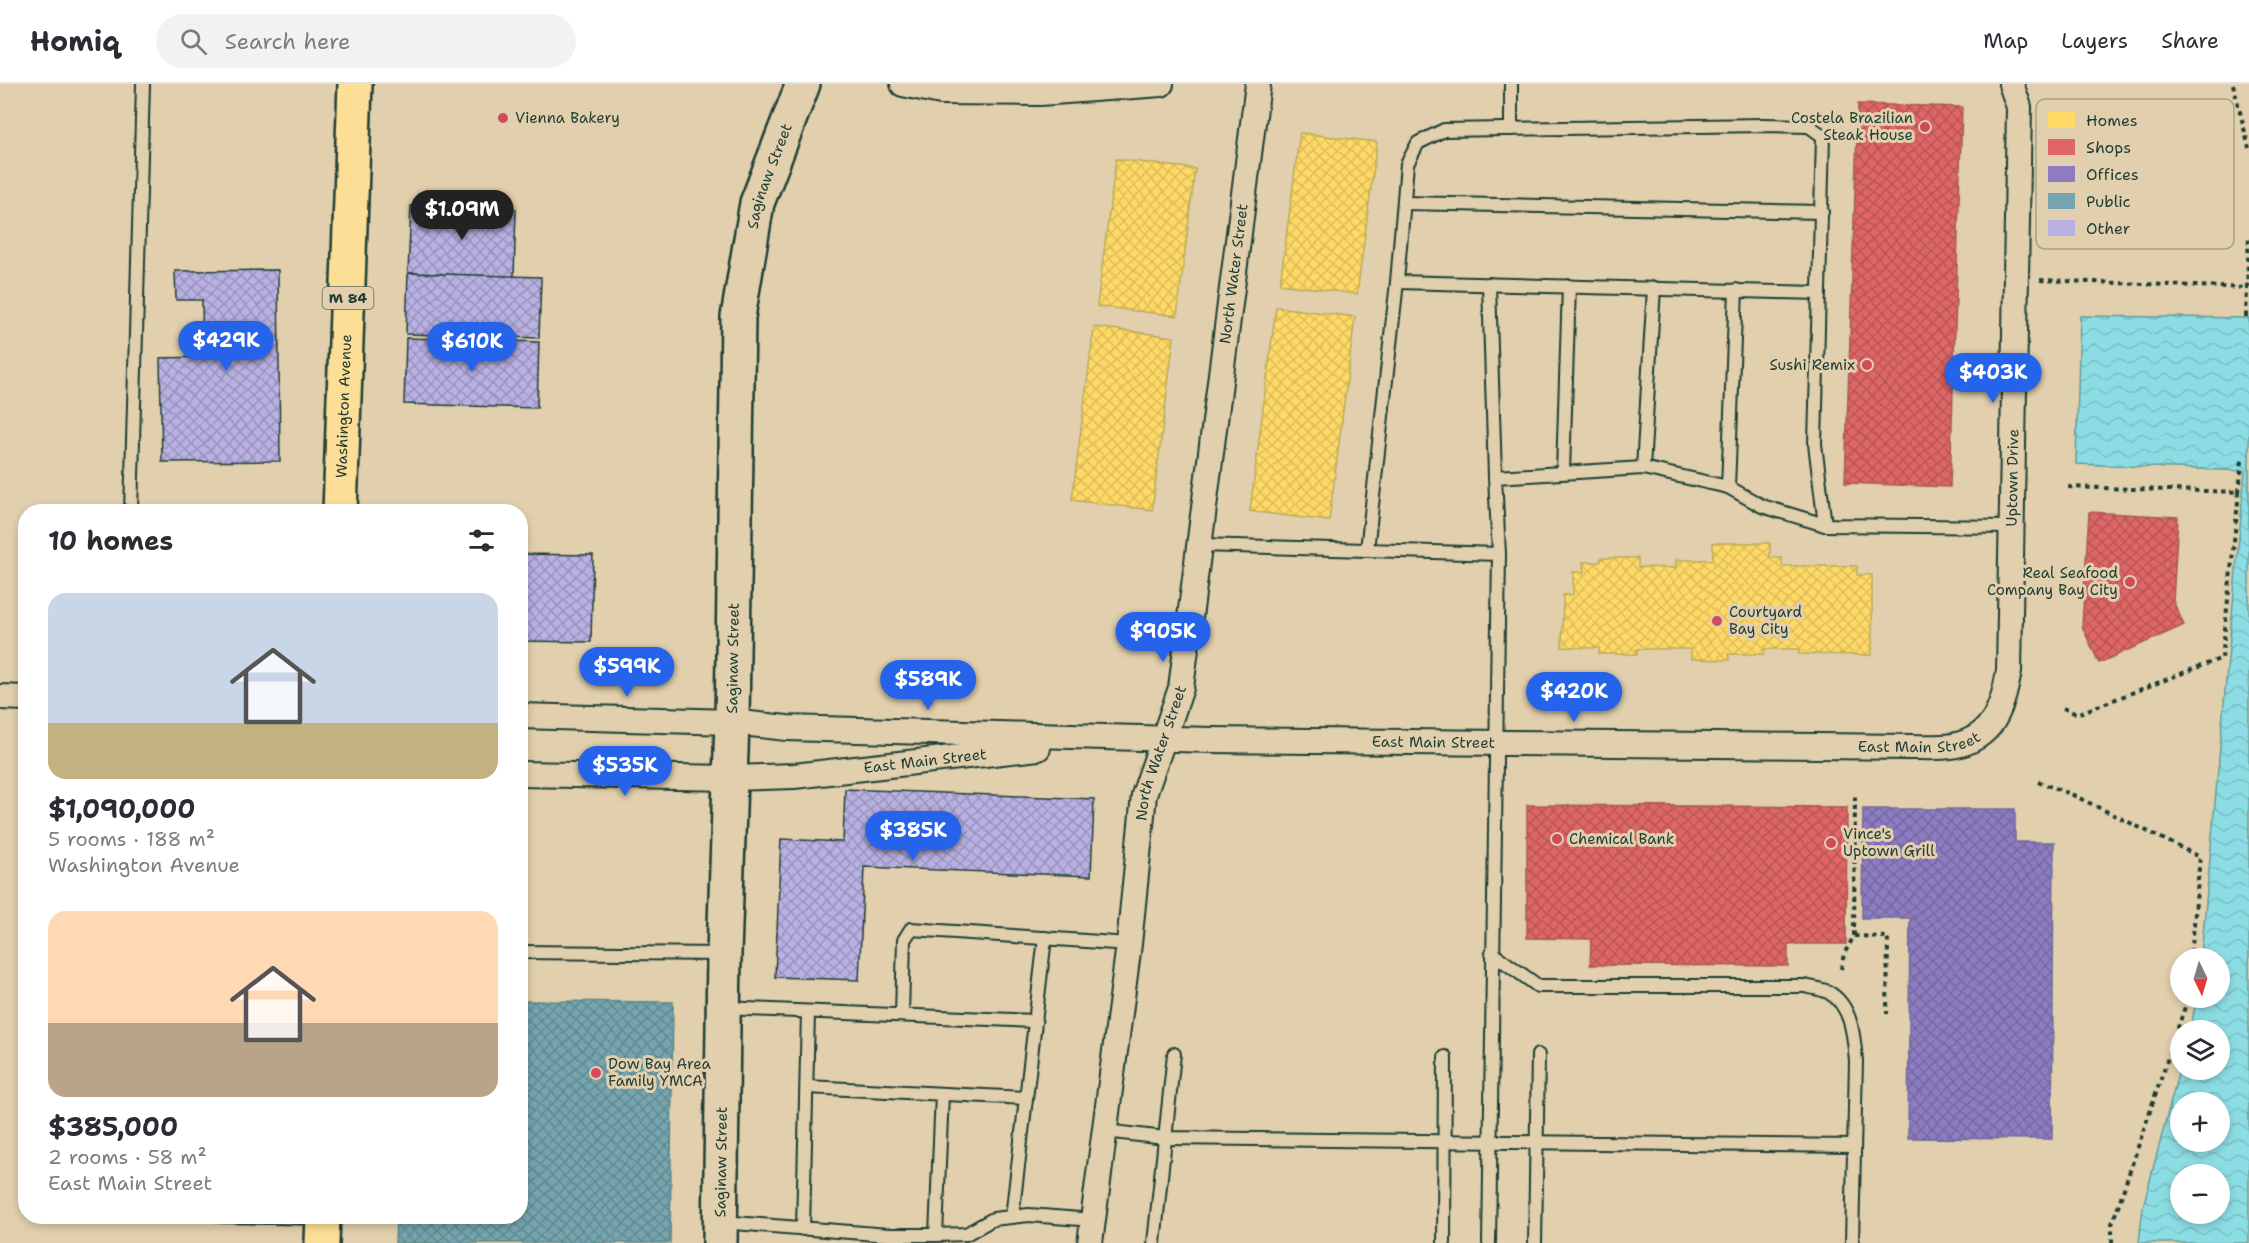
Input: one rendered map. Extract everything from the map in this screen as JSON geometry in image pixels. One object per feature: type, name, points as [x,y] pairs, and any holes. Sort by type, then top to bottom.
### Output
[{"type":"main road","name":"Washington Avenue","points":[[340,504],[355,84]]},
{"type":"street","name":"Saginaw Street","points":[[720,1233],[724,954],[731,778],[738,317],[757,203],[803,84]]},
{"type":"street","points":[[903,84],[940,92],[1040,93],[1161,84]]},
{"type":"street","name":"North Water Street","points":[[1091,1232],[1130,944],[1144,795],[1181,688],[1258,84]]},
{"type":"street","name":"Uptown Drive","points":[[1991,725],[2003,702],[2009,670],[2019,107],[2011,84]]},
{"type":"street","points":[[0,697],[18,698]]},
{"type":"street","name":"East Main Street","points":[[528,716],[732,722],[787,728],[1164,739],[1910,747],[1953,746],[1973,739],[1991,725]]},
{"type":"street","name":"East Main Street","points":[[528,774],[731,778],[794,776],[1120,738]]},
{"type":"lane","points":[[131,504],[143,84]]},
{"type":"lane","points":[[1511,84],[1511,129]]},
{"type":"lane","points":[[1367,550],[1397,282],[1407,164],[1418,144],[1444,130],[1764,125],[1809,126],[1823,136],[1815,444],[1825,525]]},
{"type":"lane","points":[[1404,203],[1822,212]]},
{"type":"lane","points":[[1397,282],[1819,293]]},
{"type":"lane","points":[[1489,284],[1498,554],[1489,1243]]},
{"type":"lane","points":[[1563,472],[1569,286]]},
{"type":"lane","points":[[1643,468],[1654,288]]},
{"type":"lane","points":[[1728,487],[1736,290]]},
{"type":"lane","points":[[1495,477],[1643,468],[1728,487],[1762,506],[1825,525],[2011,527]]},
{"type":"lane","points":[[1200,544],[1498,554]]},
{"type":"lane","points":[[902,1016],[904,940],[911,929],[1130,944]]},
{"type":"lane","points":[[1012,1217],[1044,938]]},
{"type":"lane","points":[[528,952],[724,954]]},
{"type":"lane","points":[[1492,953],[1538,986],[1805,986],[1828,992],[1844,1008],[1854,1031],[1856,1061],[1852,1243]]},
{"type":"lane","points":[[723,1008],[1035,1021]]},
{"type":"lane","points":[[803,1228],[808,1012]]},
{"type":"lane","points":[[1154,1243],[1174,1054]]},
{"type":"lane","points":[[1535,1243],[1538,1055]]},
{"type":"lane","points":[[1444,1057],[1446,1141],[1444,1243]]},
{"type":"lane","points":[[807,1087],[1026,1098]]},
{"type":"lane","points":[[936,1235],[942,1094]]},
{"type":"lane","points":[[1105,1131],[1165,1138],[1854,1146]]},
{"type":"lane","points":[[720,1233],[803,1228],[889,1235],[966,1234],[993,1219],[1029,1215],[1091,1232]]},
{"type":"lane","points":[[301,1224],[322,1226]]},
{"type":"path","points":[[2233,84],[2249,148]]},
{"type":"path","points":[[2246,317],[2249,235]]},
{"type":"path","points":[[2068,281],[2247,288]]},
{"type":"path","points":[[2063,708],[2077,714],[2222,658],[2242,460]]},
{"type":"path","points":[[2066,487],[2239,492]]},
{"type":"path","points":[[2038,782],[2071,794],[2200,857],[2192,948]]},
{"type":"path","points":[[1841,969],[1844,954],[1854,936],[1855,794]]},
{"type":"path","points":[[1854,936],[1888,937],[1887,1014]]},
{"type":"path","points":[[2112,1243],[2112,1224],[2185,1008]]},
{"type":"water","points":[[2080,316],[2249,318],[2249,1243],[2139,1243],[2143,1207],[2170,1105],[2170,1152],[2230,1152],[2230,1092],[2173,1092],[2177,1080],[2230,1080],[2230,1020],[2192,1020],[2195,1008],[2230,1008],[2230,948],[2202,948],[2245,471],[2076,464]]},
{"type":"building: Homes","points":[[1300,133],[1377,142],[1357,294],[1280,284]]},
{"type":"building: Homes","points":[[1116,159],[1195,169],[1177,316],[1097,306]]},
{"type":"building: Homes","points":[[1276,307],[1355,317],[1329,521],[1250,511]]},
{"type":"building: Homes","points":[[1094,327],[1174,337],[1152,510],[1072,500]]},
{"type":"building: Homes","name":"Courtyard Bay City","points":[[1713,543],[1770,543],[1770,558],[1782,558],[1782,566],[1857,566],[1857,575],[1872,575],[1872,655],[1799,654],[1799,649],[1764,649],[1764,654],[1728,654],[1729,660],[1691,659],[1691,649],[1637,649],[1637,654],[1599,654],[1599,648],[1562,647],[1563,595],[1573,595],[1573,572],[1584,572],[1583,562],[1601,562],[1601,558],[1638,558],[1638,567],[1676,568],[1676,560],[1713,560]]},
{"type":"building: Shops","points":[[1858,104],[1962,107],[1950,487],[1845,483]]},
{"type":"building: Shops","points":[[2089,512],[2178,517],[2173,601],[2184,625],[2099,663],[2082,626]]},
{"type":"building: Shops","points":[[1527,805],[1847,807],[1846,944],[1788,944],[1788,966],[1590,965],[1591,939],[1527,938]]},
{"type":"building: Offices","points":[[1863,809],[2015,809],[2015,842],[2054,842],[2052,1139],[1908,1138],[1910,918],[1862,918]]},
{"type":"building: Public","name":"Dow Bay Area Family YMCA","points":[[528,1001],[673,1002],[670,1243],[395,1243],[396,1224],[528,1224]]},
{"type":"building: Other","points":[[411,206],[516,209],[514,277],[408,273]]},
{"type":"building: Other","points":[[278,270],[280,461],[162,462],[160,358],[203,357],[202,300],[176,300],[175,271]]},
{"type":"building: Other","points":[[408,273],[541,277],[539,338],[406,334]]},
{"type":"building: Other","points":[[406,338],[539,342],[537,408],[404,404]]},
{"type":"building: Other","points":[[528,554],[593,555],[591,642],[528,641]]},
{"type":"building: Other","points":[[845,789],[1094,799],[1091,876],[864,867],[859,980],[775,977],[781,839],[843,842]]},
{"type":"place","name":"Vienna Bakery","points":[[503,118]]},
{"type":"place","name":"Costela Brazilian Steak House","points":[[1925,127]]},
{"type":"place","name":"Sushi Remix","points":[[1867,365]]},
{"type":"place","name":"Real Seafood Company Bay City","points":[[2130,582]]},
{"type":"place","name":"Courtyard Bay City","points":[[1717,621]]},
{"type":"place","name":"Chemical Bank","points":[[1557,839]]},
{"type":"place","name":"Vince's Uptown Grill","points":[[1831,843]]},
{"type":"place","name":"Dow Bay Area Family YMCA","points":[[596,1073]]}]
